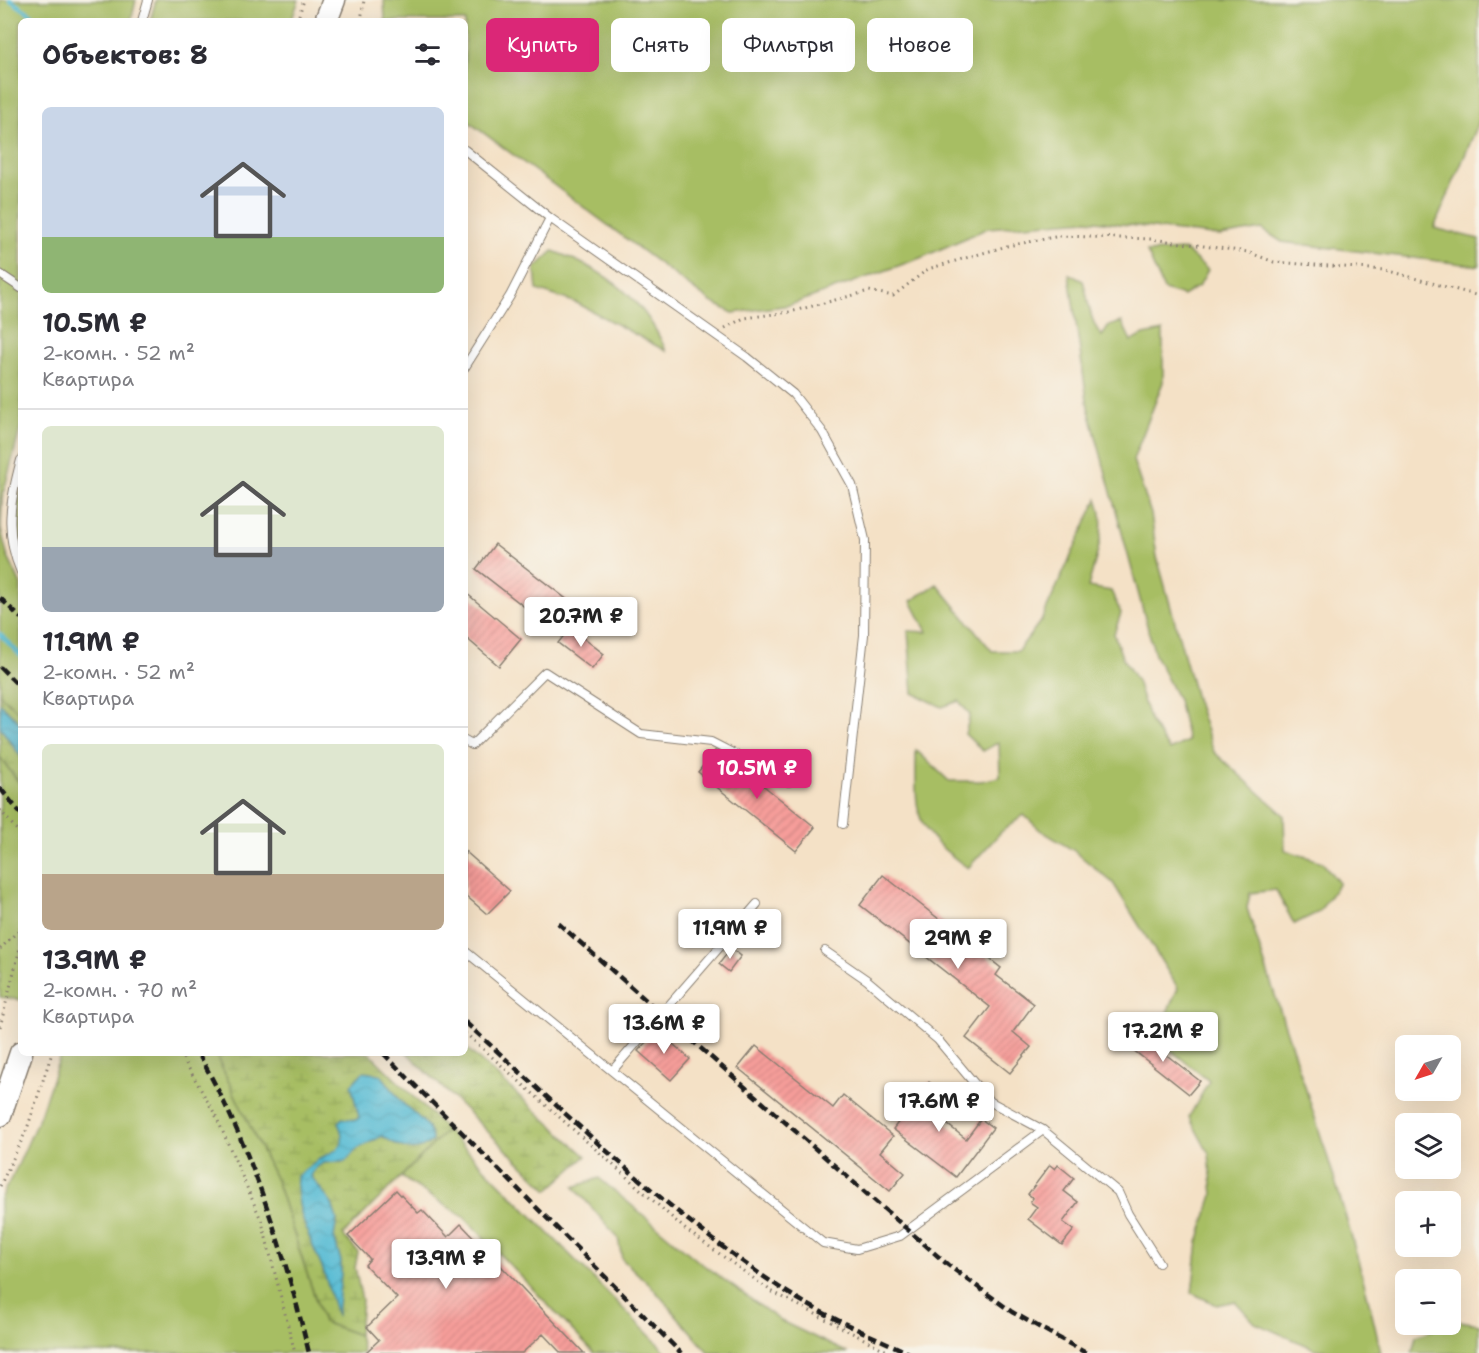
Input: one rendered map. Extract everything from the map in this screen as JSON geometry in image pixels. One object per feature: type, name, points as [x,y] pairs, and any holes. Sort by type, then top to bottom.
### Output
[{"type":"main road","points":[[327,18],[334,0]]},
{"type":"main road","points":[[0,1114],[20,1056]]},
{"type":"lane","points":[[143,18],[148,0]]},
{"type":"lane","points":[[468,152],[550,218],[717,336],[793,394],[822,431],[852,485],[865,540],[864,635],[843,824]]},
{"type":"lane","points":[[468,362],[510,296],[550,218]]},
{"type":"lane","points":[[0,274],[18,286]]},
{"type":"lane","points":[[18,470],[10,498],[9,528],[12,552],[18,566]]},
{"type":"lane","points":[[468,743],[472,745],[545,672],[641,734],[711,742],[789,782]]},
{"type":"lane","points":[[612,1071],[757,904]]},
{"type":"lane","points":[[825,951],[867,980],[938,1040],[988,1101],[1043,1130],[1118,1192],[1128,1214],[1159,1263]]},
{"type":"lane","points":[[468,953],[823,1243],[857,1249],[900,1236],[1043,1130]]},
{"type":"path","points":[[298,18],[304,0]]},
{"type":"path","points":[[361,18],[364,0]]},
{"type":"path","points":[[717,336],[744,318],[790,312],[869,291],[893,296],[928,270],[1007,246],[1060,236],[1152,239],[1248,252],[1274,262],[1385,270],[1479,296]]},
{"type":"path","points":[[0,810],[18,831]]},
{"type":"path","points":[[0,949],[18,931]]},
{"type":"path","points":[[0,1026],[18,956]]},
{"type":"path","points":[[468,1036],[685,1229],[771,1292],[891,1353]]},
{"type":"path","points":[[0,1186],[27,1129],[51,1056]]},
{"type":"path","points":[[182,1056],[216,1116],[262,1222],[295,1353]]},
{"type":"green space","points":[[0,0],[136,0],[132,18],[18,18],[18,437],[2,498],[1,529],[7,555],[18,579],[18,711],[0,694]]},
{"type":"green space","points":[[156,0],[299,0],[292,18],[151,18]]},
{"type":"green space","points":[[384,0],[1479,0],[1479,122],[1434,228],[1479,239],[1479,266],[1282,242],[1262,229],[1220,236],[1087,220],[988,228],[923,257],[790,305],[733,313],[711,302],[468,121],[468,18],[385,18]]},
{"type":"green space","points":[[1185,250],[1208,270],[1199,286],[1183,296],[1164,290],[1147,252]]},
{"type":"green space","points":[[553,251],[607,277],[622,289],[647,316],[666,351],[577,303],[537,290],[535,268]]},
{"type":"green space","points":[[1069,274],[1083,281],[1092,317],[1102,336],[1109,326],[1122,322],[1131,341],[1144,335],[1163,331],[1163,382],[1133,460],[1151,514],[1157,557],[1197,702],[1214,752],[1284,815],[1285,850],[1322,862],[1339,883],[1319,912],[1294,924],[1276,890],[1250,893],[1247,908],[1353,1241],[1381,1353],[1344,1353],[1315,1349],[1255,1323],[1235,1301],[1217,1305],[1192,1293],[1198,1242],[1213,1195],[1209,1154],[1189,1117],[1209,1081],[1162,1043],[1160,1028],[1178,988],[1113,883],[1073,850],[1040,830],[1024,815],[1001,832],[968,868],[949,854],[926,830],[917,806],[916,750],[949,781],[981,781],[1000,777],[999,742],[983,751],[965,734],[970,715],[959,701],[942,707],[913,693],[908,631],[927,632],[911,601],[937,584],[992,651],[1018,651],[1042,619],[1097,499],[1102,521],[1101,532],[1088,587],[1111,591],[1121,613],[1114,634],[1122,657],[1137,681],[1150,721],[1169,750],[1188,741],[1178,700],[1155,655],[1088,407]]},
{"type":"green space","points":[[18,502],[18,543],[14,526]]},
{"type":"green space","points":[[0,694],[18,711],[18,781],[0,757]]},
{"type":"green space","points":[[0,757],[18,781],[18,1000],[0,997]]},
{"type":"green space","points":[[468,1050],[586,1156],[548,1190],[410,1056],[468,1056]]},
{"type":"green space","points":[[60,1056],[216,1056],[277,1182],[323,1322],[359,1335],[363,1353],[0,1353],[0,1199],[40,1115]]},
{"type":"green space","points":[[216,1056],[372,1056],[447,1130],[343,1235],[358,1252],[355,1268],[362,1300],[359,1335],[323,1322],[277,1182]]},
{"type":"green space","points":[[447,1130],[667,1353],[594,1353],[464,1217],[401,1177]]},
{"type":"green space","points":[[599,1178],[698,1261],[781,1321],[848,1353],[709,1353],[652,1287],[622,1259],[618,1238],[574,1187]]},
{"type":"green space","points":[[1461,1321],[1479,1324],[1479,1353],[1412,1353],[1416,1336],[1461,1335]]},
{"type":"water","points":[[0,703],[18,721],[18,753],[0,727]]},
{"type":"water","points":[[363,1072],[380,1074],[386,1080],[400,1100],[429,1129],[432,1141],[419,1149],[407,1149],[382,1136],[357,1149],[345,1162],[329,1162],[317,1167],[311,1176],[332,1204],[337,1219],[334,1237],[341,1261],[341,1274],[337,1315],[301,1213],[297,1176],[338,1148],[342,1139],[338,1123],[342,1118],[356,1120],[359,1117],[351,1085]]},
{"type":"building","points":[[495,544],[574,605],[554,630],[476,569]]},
{"type":"building","points":[[468,595],[521,639],[499,666],[468,640]]},
{"type":"building","points":[[570,628],[604,654],[592,669],[558,643]]},
{"type":"building","points":[[715,751],[729,758],[815,827],[796,851],[698,772]]},
{"type":"building","points":[[468,854],[510,891],[487,914],[468,898]]},
{"type":"building","points":[[883,875],[1001,968],[996,975],[1034,1004],[1013,1032],[1031,1047],[1010,1073],[966,1038],[990,1007],[860,905]]},
{"type":"building","points":[[731,948],[741,956],[729,972],[719,964]]},
{"type":"building","points":[[657,1030],[690,1059],[671,1080],[638,1051]]},
{"type":"building","points":[[1137,1032],[1200,1081],[1189,1094],[1127,1045]]},
{"type":"building","points":[[756,1046],[833,1108],[843,1095],[893,1136],[880,1152],[905,1173],[890,1191],[738,1068]]},
{"type":"building","points":[[929,1082],[943,1092],[929,1110],[966,1139],[981,1119],[993,1128],[956,1177],[893,1129]]},
{"type":"building","points":[[1050,1165],[1055,1169],[1058,1165],[1074,1178],[1064,1191],[1078,1202],[1063,1222],[1074,1230],[1062,1245],[1028,1219],[1037,1207],[1030,1202],[1033,1198],[1028,1194]]},
{"type":"building","points":[[396,1190],[418,1213],[422,1210],[448,1237],[461,1224],[584,1353],[561,1353],[543,1334],[522,1353],[365,1353],[379,1340],[367,1327],[397,1298],[365,1265],[370,1259],[348,1236]]},
{"type":"waterway","points":[[10,0],[34,18]]},
{"type":"waterway","points":[[0,634],[18,653]]},
{"type":"railway","points":[[0,598],[18,615]]},
{"type":"railway","points":[[0,667],[18,685]]},
{"type":"railway","points":[[0,788],[18,810]]},
{"type":"railway","points":[[558,923],[948,1265],[1012,1312],[1086,1353]]},
{"type":"railway","points":[[468,1025],[656,1194],[737,1258],[810,1306],[909,1353]]},
{"type":"railway","points":[[200,1056],[234,1124],[264,1199],[289,1276],[309,1353]]},
{"type":"railway","points":[[386,1056],[681,1353]]}]
